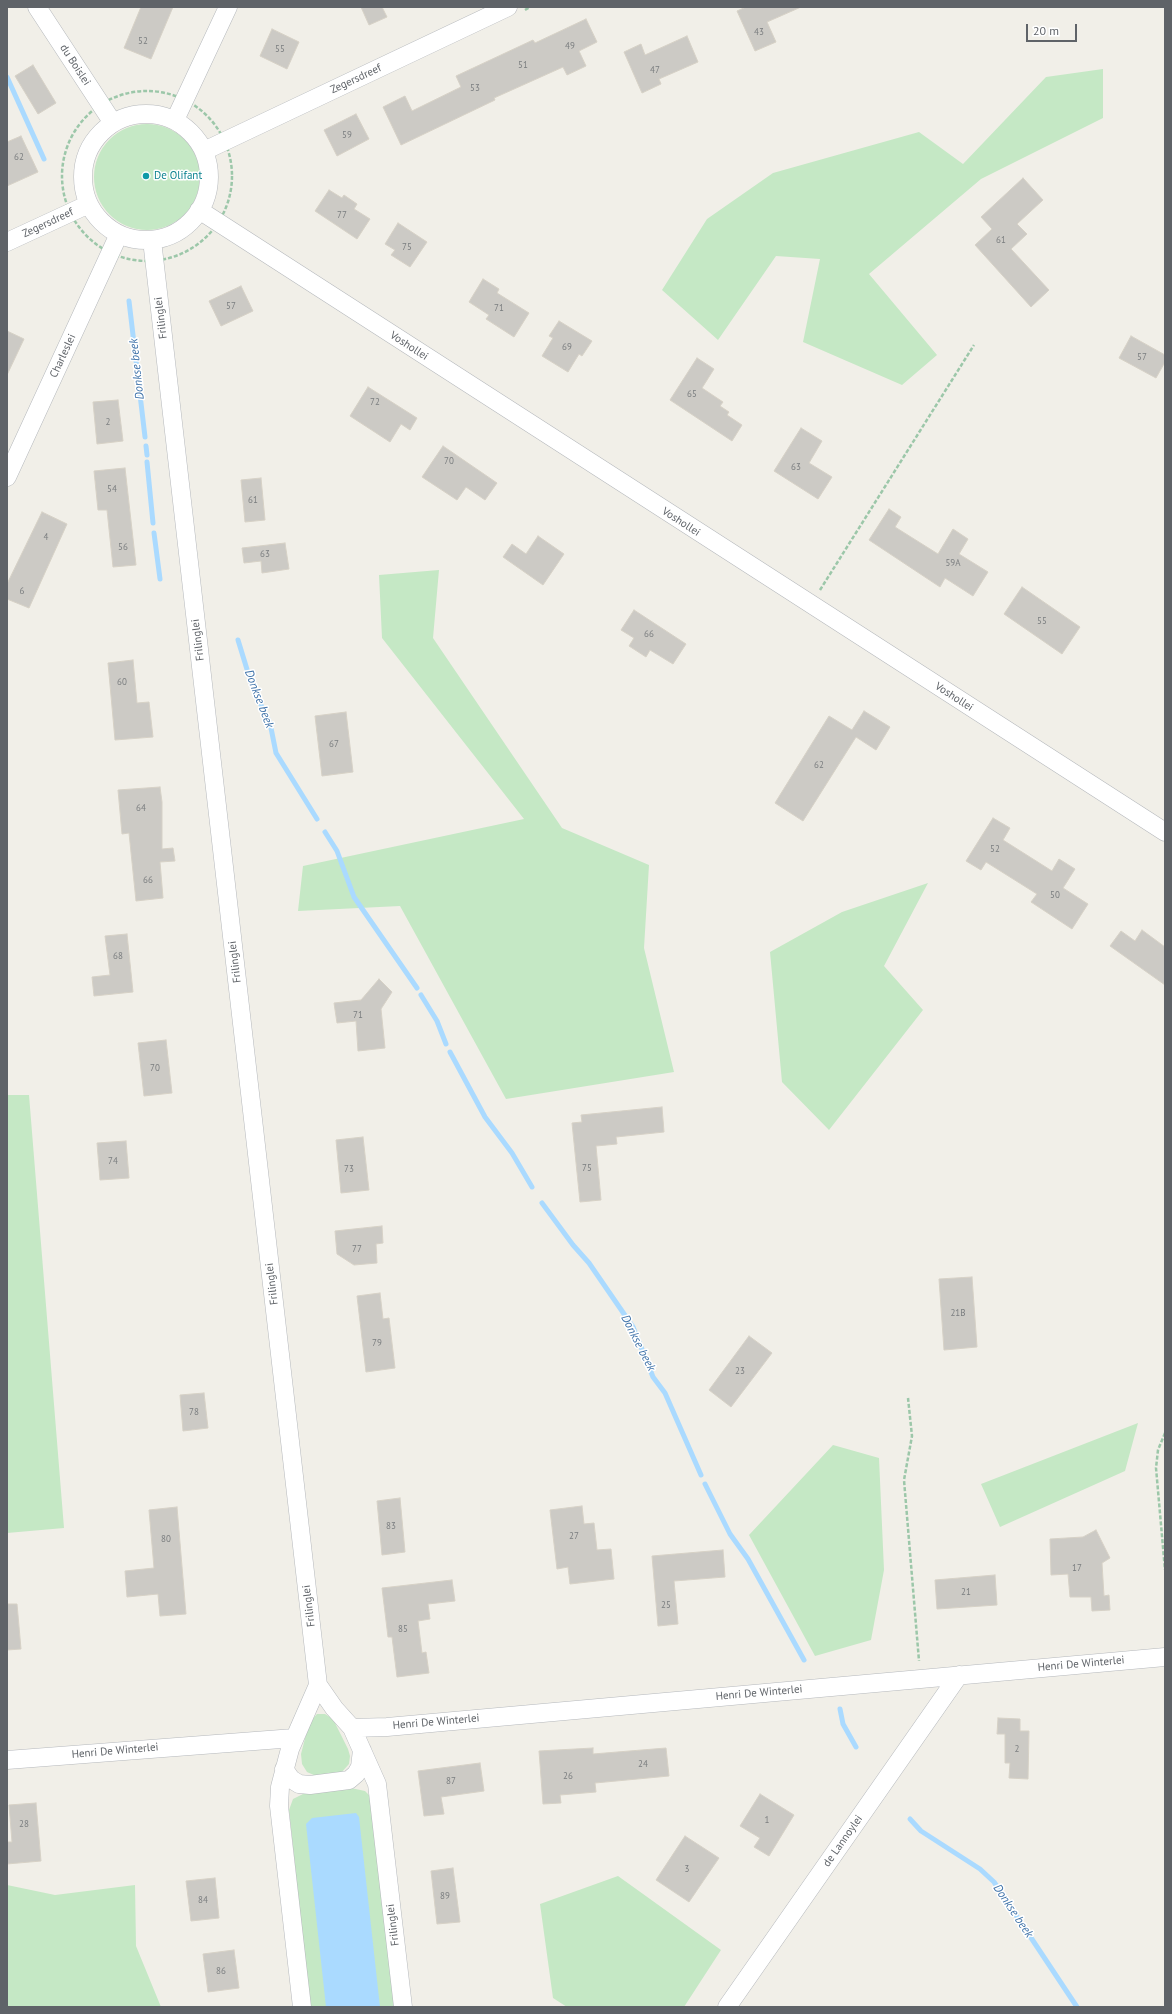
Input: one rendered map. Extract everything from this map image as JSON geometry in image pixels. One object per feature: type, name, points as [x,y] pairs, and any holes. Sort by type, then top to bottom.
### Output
[{"type":"street","name":"du Boislei","points":[[37,7],[113,123]]},
{"type":"street","points":[[175,120],[228,7]]},
{"type":"street","name":"Zegersdreef","points":[[204,151],[508,7]]},
{"type":"street","points":[[133,114],[154,114],[175,120],[192,133],[204,151],[209,172],[208,192],[199,210],[187,226],[171,235],[152,240],[135,239],[119,234],[102,222],[89,204],[83,182],[85,159],[96,138],[113,123],[133,114]]},
{"type":"street","name":"Zegersdreef","points":[[7,242],[89,204]]},
{"type":"street","name":"Voshollei","points":[[199,210],[1165,832]]},
{"type":"street","name":"Charleslei","points":[[7,477],[119,234]]},
{"type":"street","name":"Frilinglei","points":[[152,240],[318,1685],[334,1708],[352,1728],[376,1784],[403,2007]]},
{"type":"street","name":"Henri De Winterlei","points":[[352,1728],[387,1727],[1165,1657]]},
{"type":"street","name":"de Lannoylei","points":[[727,2007],[959,1675]]},
{"type":"street","points":[[302,2007],[279,1806],[284,1769],[294,1738],[318,1685]]},
{"type":"street","name":"Henri De Winterlei","points":[[7,1760],[294,1738]]},
{"type":"street","points":[[284,1769],[291,1779],[299,1784],[310,1785],[349,1780],[356,1774],[360,1767],[362,1750]]},
{"type":"path","points":[[71,212],[80,227],[89,237],[111,252],[133,259],[155,260],[171,257],[194,247],[212,231],[225,208],[232,184],[230,158],[225,142],[214,122],[196,106],[185,100]]},
{"type":"path","points":[[811,605],[974,345]]},
{"type":"path","points":[[908,1398],[912,1436],[904,1480],[920,1678]]},
{"type":"path","points":[[1165,1434],[1158,1450],[1156,1468],[1165,1570]]},
{"type":"green space","points":[[1103,69],[1103,118],[981,179],[869,274],[937,355],[902,385],[803,342],[820,259],[776,256],[718,340],[662,290],[707,219],[773,173],[919,132],[963,164],[1046,77]]},
{"type":"green space","points":[[147,124],[167,128],[184,140],[196,157],[200,177],[196,197],[184,214],[167,226],[147,230],[127,226],[110,214],[98,197],[94,177],[98,157],[110,140],[127,128]]},
{"type":"green space","points":[[439,570],[433,638],[562,828],[649,865],[644,948],[674,1072],[506,1099],[400,906],[298,911],[303,866],[524,819],[382,638],[379,575]]},
{"type":"green space","points":[[928,883],[884,966],[923,1010],[829,1130],[782,1082],[770,952],[842,912]]},
{"type":"green space","points":[[7,1095],[29,1095],[64,1528],[7,1533]]},
{"type":"green space","points":[[1138,1423],[1125,1471],[1000,1527],[981,1484]]},
{"type":"green space","points":[[833,1445],[879,1458],[884,1570],[871,1640],[815,1656],[749,1535]]},
{"type":"green space","points":[[317,1714],[325,1714],[333,1719],[348,1749],[350,1756],[349,1764],[341,1773],[316,1776],[307,1772],[302,1764],[301,1754],[309,1723]]},
{"type":"green space","points":[[351,1788],[365,1791],[371,1797],[397,2007],[310,2007],[289,1810],[293,1799],[303,1794]]},
{"type":"green space","points":[[618,1876],[721,1950],[684,2007],[567,2007],[553,1998],[540,1904]]},
{"type":"green space","points":[[7,1885],[55,1895],[135,1885],[136,1946],[161,2007],[7,2007]]},
{"type":"water","points":[[356,1813],[359,1817],[380,2007],[326,2007],[306,1824],[312,1818]]},
{"type":"building","points":[[141,7],[173,7],[151,59],[124,48]]},
{"type":"building","points":[[361,7],[382,7],[387,17],[369,25]]},
{"type":"building","points":[[746,7],[801,7],[767,22],[776,42],[755,51],[737,11]]},
{"type":"building","points":[[586,19],[597,42],[579,51],[586,66],[567,75],[563,67],[494,98],[495,100],[401,145],[383,107],[405,96],[412,111],[461,87],[456,76],[533,40],[535,43]]},
{"type":"building","points":[[272,29],[299,42],[287,69],[260,56]]},
{"type":"building","points":[[687,36],[698,62],[659,79],[661,84],[642,93],[624,52],[641,44],[645,55]]},
{"type":"building","points":[[33,65],[56,103],[38,114],[15,76]]},
{"type":"building","points":[[356,114],[369,139],[337,156],[324,130]]},
{"type":"building","points":[[21,136],[38,172],[7,186],[7,142]]},
{"type":"building","points":[[1023,178],[1043,200],[1017,224],[1027,234],[1011,249],[1049,290],[1031,307],[975,245],[992,229],[981,217]]},
{"type":"building","points":[[329,190],[342,198],[344,195],[357,204],[354,209],[370,219],[357,239],[315,211]]},
{"type":"building","points":[[398,223],[427,242],[410,267],[391,255],[395,250],[385,244]]},
{"type":"building","points":[[483,279],[499,289],[497,293],[529,313],[514,337],[486,319],[489,315],[469,302]]},
{"type":"building","points":[[241,286],[253,311],[221,326],[209,301]]},
{"type":"building","points":[[559,321],[592,341],[582,356],[579,354],[568,372],[542,356],[553,338],[549,336]]},
{"type":"building","points":[[7,331],[24,339],[7,375]]},
{"type":"building","points":[[1131,336],[1165,355],[1165,362],[1156,378],[1119,358]]},
{"type":"building","points":[[697,358],[714,369],[702,388],[723,402],[720,406],[729,412],[727,415],[742,425],[732,441],[670,400]]},
{"type":"building","points":[[368,387],[417,418],[410,430],[401,424],[390,442],[350,416]]},
{"type":"building","points":[[118,400],[123,441],[97,444],[93,402]]},
{"type":"building","points":[[801,428],[822,441],[809,463],[832,477],[818,499],[774,471]]},
{"type":"building","points":[[443,446],[497,483],[485,500],[466,487],[457,500],[422,477]]},
{"type":"building","points":[[125,468],[136,565],[113,567],[107,510],[98,510],[94,471]]},
{"type":"building","points":[[261,478],[265,520],[245,522],[241,480]]},
{"type":"building","points":[[889,509],[901,517],[895,527],[938,554],[953,529],[968,539],[959,554],[988,572],[973,596],[945,578],[940,587],[869,540]]},
{"type":"building","points":[[42,512],[67,524],[29,608],[7,599],[7,584]]},
{"type":"building","points":[[538,536],[564,554],[543,585],[503,557],[512,544],[526,554]]},
{"type":"building","points":[[285,543],[289,569],[262,573],[261,561],[244,563],[242,548]]},
{"type":"building","points":[[1022,587],[1080,627],[1062,654],[1004,614]]},
{"type":"building","points":[[634,610],[686,644],[673,664],[650,650],[646,657],[629,646],[634,638],[621,630]]},
{"type":"building","points":[[133,660],[137,703],[149,702],[153,737],[115,740],[108,663]]},
{"type":"building","points":[[864,711],[890,727],[876,750],[856,737],[803,821],[775,803],[829,716],[852,730]]},
{"type":"building","points":[[346,712],[353,772],[322,776],[315,716]]},
{"type":"building","points":[[160,787],[162,802],[162,849],[173,848],[175,861],[160,862],[163,898],[136,901],[129,833],[122,834],[118,790]]},
{"type":"building","points":[[993,818],[1010,828],[1003,840],[1052,871],[1059,859],[1075,869],[1063,888],[1088,904],[1072,929],[1031,902],[1037,894],[986,862],[981,870],[966,861]]},
{"type":"building","points":[[1142,930],[1165,947],[1165,985],[1110,946],[1121,931],[1135,941]]},
{"type":"building","points":[[127,934],[133,992],[94,996],[92,977],[110,975],[105,936]]},
{"type":"building","points":[[379,979],[392,992],[381,1009],[385,1048],[358,1051],[356,1021],[337,1023],[334,1003],[361,1000]]},
{"type":"building","points":[[166,1040],[172,1093],[144,1096],[138,1043]]},
{"type":"building","points":[[662,1107],[664,1132],[616,1137],[617,1144],[596,1146],[601,1200],[580,1202],[572,1123],[582,1122],[581,1115]]},
{"type":"building","points":[[363,1137],[369,1190],[341,1193],[336,1140]]},
{"type":"building","points":[[126,1141],[129,1178],[100,1180],[97,1143]]},
{"type":"building","points":[[382,1226],[383,1243],[376,1244],[377,1263],[354,1265],[337,1254],[335,1231]]},
{"type":"building","points":[[972,1277],[977,1347],[944,1350],[939,1279]]},
{"type":"building","points":[[380,1293],[383,1319],[389,1318],[395,1368],[366,1372],[357,1296]]},
{"type":"building","points":[[749,1336],[772,1353],[731,1407],[709,1390]]},
{"type":"building","points":[[204,1393],[208,1428],[183,1431],[180,1395]]},
{"type":"building","points":[[400,1498],[405,1552],[382,1555],[377,1501]]},
{"type":"building","points":[[582,1506],[584,1524],[594,1523],[597,1550],[611,1549],[614,1579],[570,1584],[568,1567],[557,1569],[550,1510]]},
{"type":"building","points":[[177,1507],[186,1614],[160,1616],[158,1594],[127,1597],[125,1571],[154,1568],[149,1510]]},
{"type":"building","points":[[1096,1530],[1110,1558],[1102,1563],[1104,1596],[1109,1595],[1110,1610],[1092,1611],[1091,1597],[1070,1597],[1068,1574],[1051,1575],[1050,1539],[1083,1537]]},
{"type":"building","points":[[723,1550],[725,1577],[674,1581],[678,1624],[658,1626],[652,1556]]},
{"type":"building","points":[[995,1575],[997,1605],[937,1609],[935,1580]]},
{"type":"building","points":[[452,1580],[455,1601],[428,1604],[430,1619],[418,1621],[422,1653],[426,1652],[429,1673],[397,1677],[392,1637],[388,1637],[382,1588]]},
{"type":"building","points":[[7,1604],[17,1604],[21,1649],[7,1650]]},
{"type":"building","points":[[998,1718],[1020,1719],[1020,1731],[1029,1731],[1028,1779],[1009,1778],[1010,1763],[1005,1763],[1005,1734],[997,1734]]},
{"type":"building","points":[[593,1748],[593,1754],[666,1748],[669,1776],[595,1783],[596,1792],[560,1795],[561,1803],[543,1804],[539,1751]]},
{"type":"building","points":[[480,1763],[484,1791],[441,1797],[444,1814],[424,1816],[418,1771]]},
{"type":"building","points":[[760,1794],[794,1815],[769,1856],[754,1847],[760,1838],[740,1826]]},
{"type":"building","points":[[36,1803],[41,1861],[7,1864],[7,1842],[12,1842],[9,1805]]},
{"type":"building","points":[[685,1836],[719,1858],[689,1902],[656,1880]]},
{"type":"building","points":[[453,1868],[460,1922],[437,1924],[431,1871]]},
{"type":"building","points":[[215,1878],[219,1918],[191,1921],[186,1881]]},
{"type":"building","points":[[234,1950],[239,1988],[208,1992],[203,1954]]},
{"type":"waterway","name":"Donkse beek","points":[[7,77],[44,159]]},
{"type":"waterway","name":"Donkse beek","points":[[129,301],[145,437]]},
{"type":"waterway","name":"Donkse beek","points":[[146,446],[147,455]]},
{"type":"waterway","name":"Donkse beek","points":[[147,462],[153,523]]},
{"type":"waterway","name":"Donkse beek","points":[[154,533],[160,579]]},
{"type":"waterway","name":"Donkse beek","points":[[238,640],[253,689],[270,723],[276,753],[317,819]]},
{"type":"waterway","name":"Donkse beek","points":[[325,832],[337,851],[354,897],[417,988]]},
{"type":"waterway","name":"Donkse beek","points":[[421,995],[437,1021],[446,1044]]},
{"type":"waterway","name":"Donkse beek","points":[[450,1052],[485,1117],[512,1153],[532,1187]]},
{"type":"waterway","name":"Donkse beek","points":[[542,1203],[573,1245],[589,1263],[633,1327],[653,1377],[665,1393],[701,1475]]},
{"type":"waterway","name":"Donkse beek","points":[[705,1484],[730,1534],[748,1559],[804,1660]]},
{"type":"waterway","name":"Donkse beek","points":[[840,1709],[843,1724],[856,1747]]},
{"type":"waterway","name":"Donkse beek","points":[[910,1819],[921,1831],[980,1869],[994,1882],[1077,2007]]},
{"type":"place","name":"De Olifant","points":[[146,176]]}]
